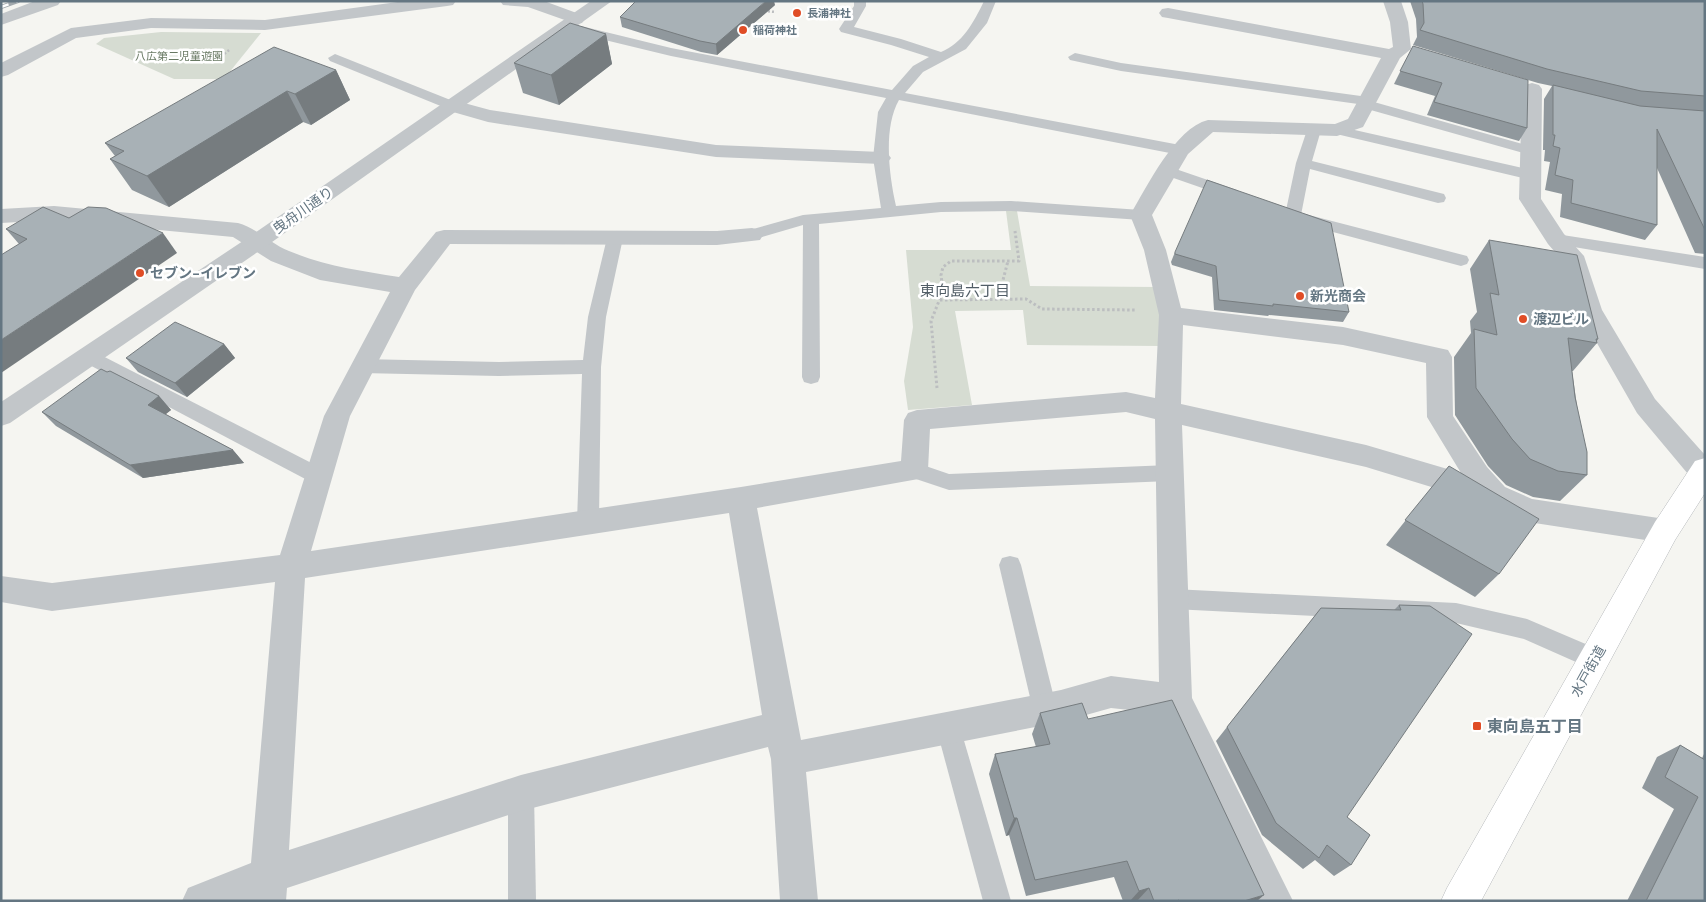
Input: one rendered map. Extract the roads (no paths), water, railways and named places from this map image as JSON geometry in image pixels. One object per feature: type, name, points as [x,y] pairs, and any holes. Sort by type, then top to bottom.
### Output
[{"type":"highway","name":"水戸街道","points":[[1460,901],[1665,531],[1704,471]]},
{"type":"street","points":[[1,20],[52,1]]},
{"type":"street","points":[[317,19],[324,1]]},
{"type":"street","points":[[1,71],[71,33],[151,23],[264,25],[447,1]]},
{"type":"street","points":[[510,1],[530,2],[571,23]]},
{"type":"street","name":"曳舟川通り","points":[[1,416],[257,242],[603,1]]},
{"type":"street","points":[[1274,901],[1176,700],[1168,410],[1171,315],[1154,250],[1141,215],[1173,160],[1208,126],[1326,130],[1356,123],[1397,52],[1400,22],[1392,1]]},
{"type":"street","points":[[1168,13],[1397,52],[1420,54]]},
{"type":"street","points":[[1532,88],[1530,199],[1556,239],[1572,256],[1590,310],[1646,406],[1704,471]]},
{"type":"street","points":[[454,106],[488,116],[716,151],[881,158]]},
{"type":"street","points":[[1,216],[54,213],[238,230],[280,256],[328,274],[405,286]]},
{"type":"street","points":[[268,888],[292,567],[337,416],[361,366],[405,286],[444,237],[717,238],[752,235]]},
{"type":"street","points":[[1171,315],[1343,336],[1439,357],[1440,417],[1477,475],[1495,494]]},
{"type":"street","points":[[1,589],[52,597],[292,567],[741,499],[914,470],[917,420],[1126,402],[1366,456],[1495,494],[1528,510],[1665,531]]},
{"type":"street","points":[[741,499],[785,743],[799,901]]},
{"type":"street","points":[[202,901],[268,888],[521,794],[785,743],[948,727],[1044,710],[1111,692],[1176,700]]},
{"type":"lane","points":[[860,1],[860,6],[846,29],[896,42],[941,58]]},
{"type":"lane","points":[[891,212],[888,205],[881,158],[885,112],[895,96],[918,69],[951,53],[960,46],[980,23],[990,1]]},
{"type":"lane","points":[[571,23],[671,52],[895,96],[1173,160],[1248,199]]},
{"type":"lane","points":[[1076,57],[1121,66],[1367,103],[1532,151]]},
{"type":"lane","points":[[334,58],[454,106]]},
{"type":"lane","points":[[1293,215],[1304,163],[1326,130],[1531,175]]},
{"type":"lane","points":[[1304,163],[1438,198]]},
{"type":"lane","points":[[752,235],[811,220],[985,205],[1141,215]]},
{"type":"lane","points":[[1275,209],[1460,260]]},
{"type":"lane","points":[[811,220],[811,377]]},
{"type":"lane","points":[[588,522],[592,367],[597,318],[615,238]]},
{"type":"lane","points":[[1556,239],[1705,263]]},
{"type":"lane","points":[[88,356],[318,476]]},
{"type":"lane","points":[[361,366],[499,369],[592,367]]},
{"type":"lane","points":[[914,470],[949,482],[1170,473]]},
{"type":"lane","points":[[1010,565],[1044,710]]},
{"type":"lane","points":[[1173,599],[1456,613],[1527,629],[1594,659]]},
{"type":"lane","points":[[948,727],[997,901]]},
{"type":"lane","points":[[521,794],[522,901]]},
{"type":"railway","points":[[1,7],[18,1]]},
{"type":"place","name":"長浦神社","points":[[797,13]]},
{"type":"place","name":"稲荷神社","points":[[743,30]]},
{"type":"place","name":"セブン-イレブン","points":[[140,273]]},
{"type":"place","name":"新光商会","points":[[1300,296]]},
{"type":"place","name":"渡辺ビル","points":[[1523,319]]},
{"type":"place","name":"東向島五丁目","points":[[1477,726]]},
{"type":"district","name":"東向島六丁目","points":[[965,291]]},
{"type":"park label","name":"八広第二児童遊園","points":[[179,56]]}]
